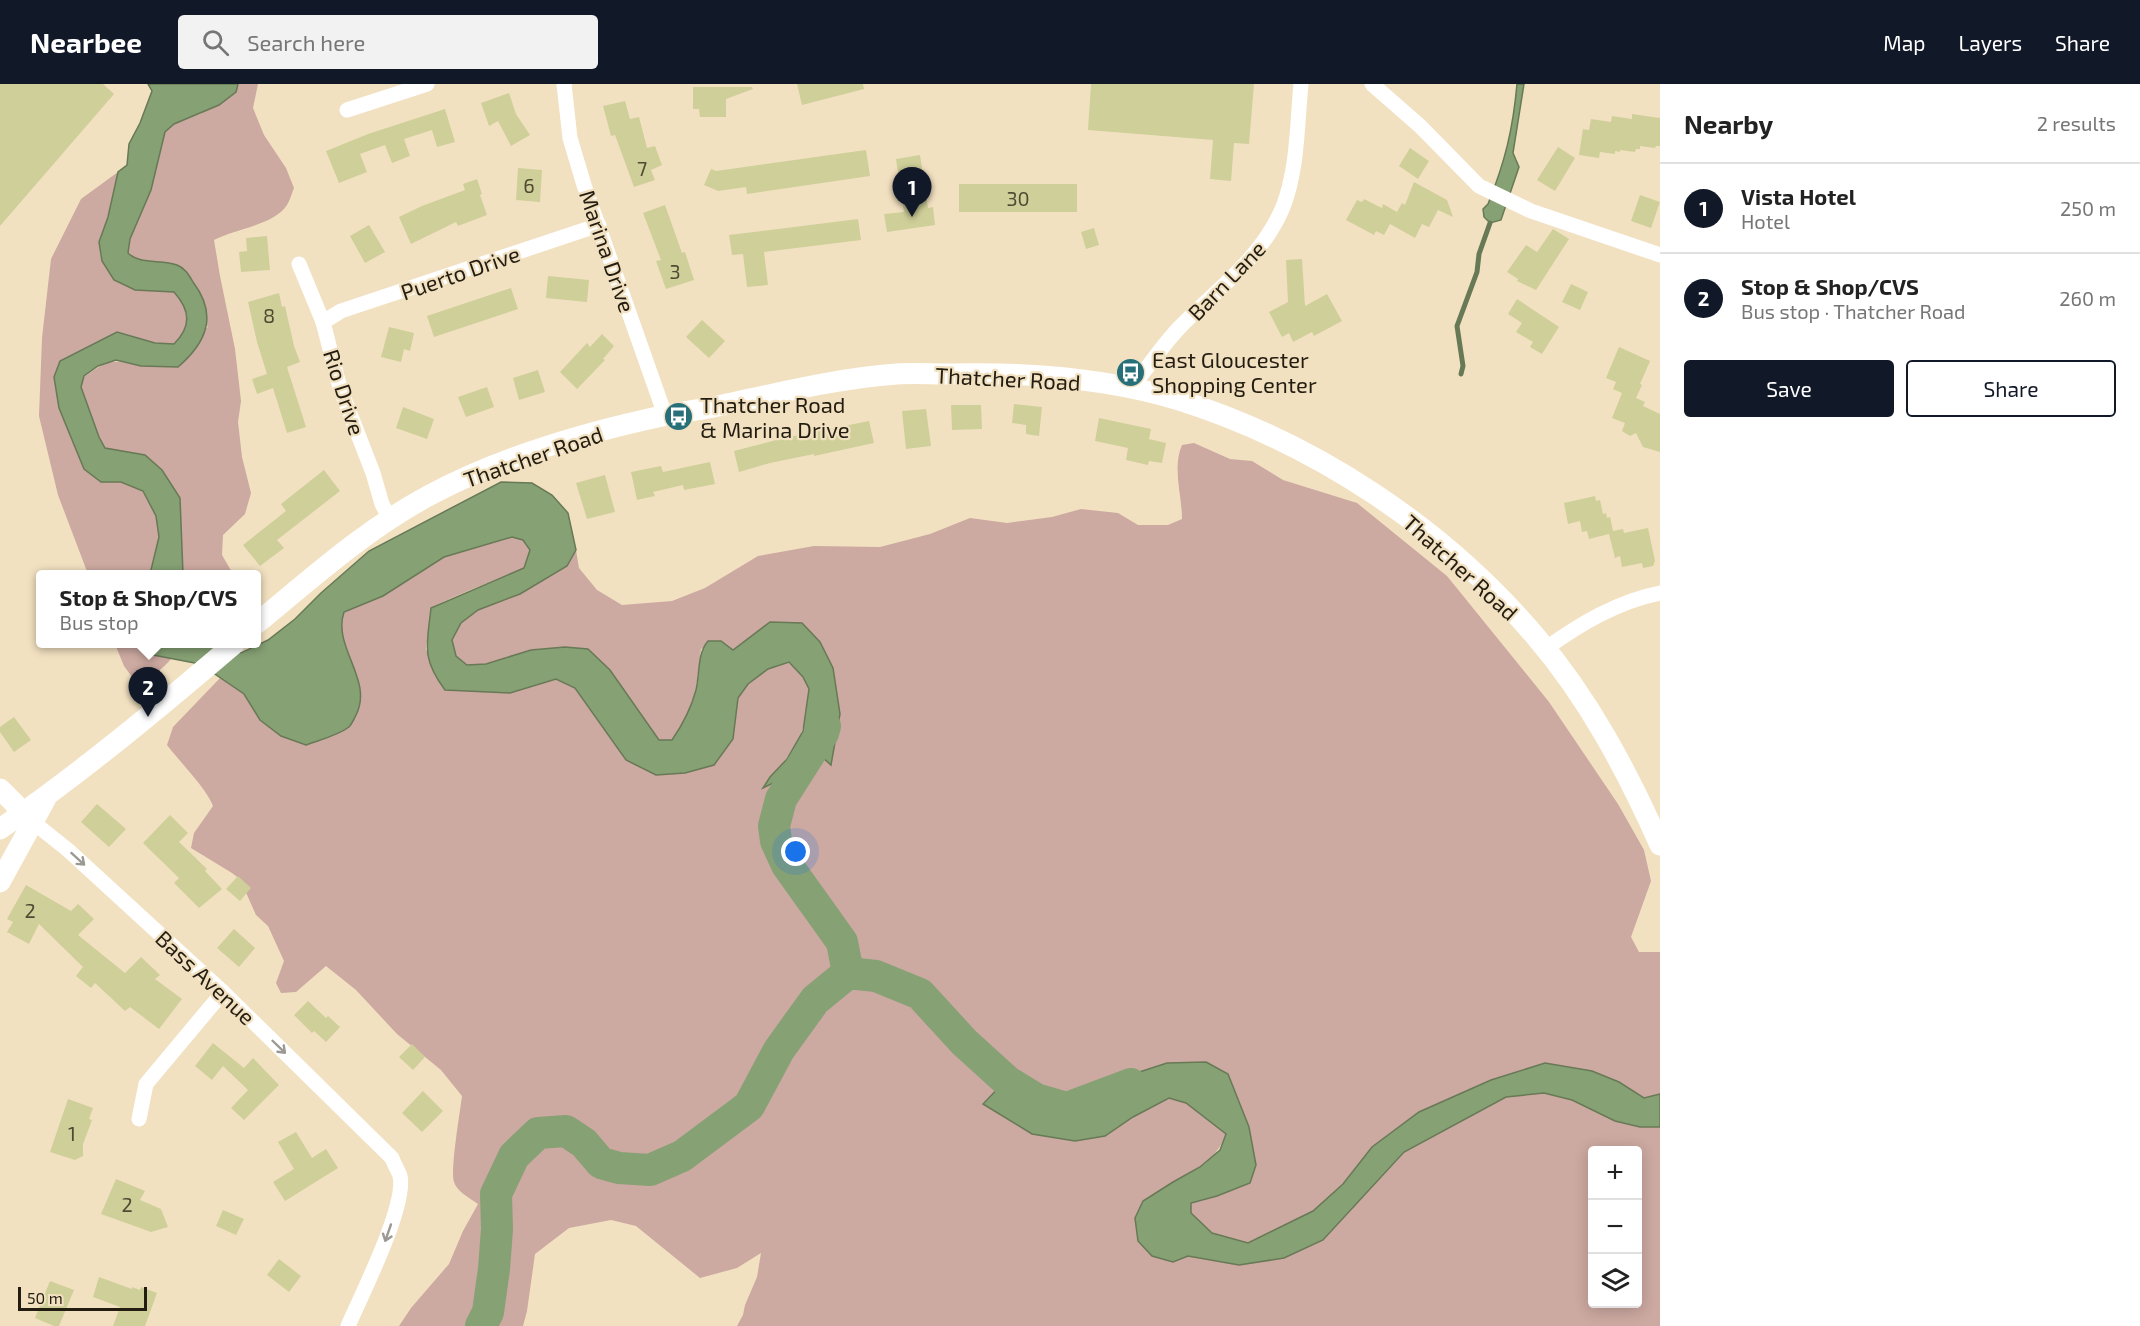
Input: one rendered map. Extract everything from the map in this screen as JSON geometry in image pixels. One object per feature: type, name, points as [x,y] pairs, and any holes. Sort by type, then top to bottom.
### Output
[{"type":"main road","name":"Thatcher Road","points":[[261,620],[350,546],[430,495],[508,459],[555,444],[665,415],[821,384],[902,374],[991,373],[1069,377],[1178,400],[1273,437],[1351,478],[1443,544],[1510,608],[1545,649],[1588,708],[1635,788],[1660,844]]},
{"type":"main road","points":[[0,882],[28,818],[46,797],[229,648]]},
{"type":"main road","name":"Bass Avenue","points":[[0,789],[28,818]]},
{"type":"main road","points":[[0,829],[28,818]]},
{"type":"street","points":[[346,110],[427,84]]},
{"type":"street","name":"Marina Drive","points":[[564,84],[570,138],[665,415]]},
{"type":"street","name":"Barn Lane","points":[[1130,389],[1166,342],[1251,258],[1268,237],[1284,205],[1293,168],[1301,84]]},
{"type":"street","points":[[1372,84],[1420,126],[1465,173],[1488,191],[1531,211],[1660,255]]},
{"type":"street","name":"Puerto Drive","points":[[323,322],[341,311],[599,225]]},
{"type":"street","name":"Rio Drive","points":[[299,264],[323,322],[340,388],[373,472],[382,504],[390,519]]},
{"type":"street","points":[[1545,649],[1596,617],[1623,604],[1660,593]]},
{"type":"street","name":"Bass Avenue","points":[[28,818],[68,850],[223,992],[392,1158],[400,1176],[400,1190],[389,1233],[348,1326]]},
{"type":"street","points":[[139,1119],[146,1084],[223,992]]},
{"type":"shaded area","points":[[148,84],[238,84],[236,92],[219,105],[174,124],[165,132],[151,190],[130,239],[128,253],[138,259],[171,263],[182,268],[201,294],[207,317],[206,328],[196,348],[178,367],[141,366],[116,360],[98,366],[84,376],[81,387],[105,448],[145,455],[162,470],[180,498],[183,570],[151,570],[159,537],[156,516],[143,491],[121,482],[101,482],[84,469],[59,408],[54,377],[60,361],[117,332],[155,343],[174,344],[184,331],[186,312],[174,292],[135,290],[114,280],[102,261],[99,242],[108,217],[118,172],[127,165],[129,144],[152,91]]},
{"type":"shaded area","points":[[238,84],[258,84],[253,108],[264,135],[286,168],[294,188],[287,205],[281,212],[264,222],[214,240],[235,349],[241,401],[238,422],[242,457],[251,493],[245,514],[223,535],[222,555],[231,570],[183,570],[180,498],[162,470],[105,448],[81,387],[84,377],[105,364],[123,362],[141,366],[208,327],[146,260],[134,259],[128,254],[130,239],[151,190],[165,132],[174,124],[200,114],[236,92]]},
{"type":"shaded area","points":[[1517,84],[1524,84],[1513,153],[1519,167],[1501,220],[1490,223],[1484,217],[1483,209],[1488,204],[1504,159],[1511,131]]},
{"type":"shaded area","points":[[118,172],[108,217],[99,242],[114,280],[135,290],[174,292],[186,312],[184,331],[174,344],[155,343],[117,332],[59,408],[84,469],[101,482],[121,482],[143,491],[156,516],[159,537],[151,570],[86,570],[58,495],[39,416],[42,338],[51,259],[81,199]]},
{"type":"shaded area","points":[[1194,443],[1230,459],[1252,461],[1283,480],[1357,503],[1447,576],[1549,702],[1618,804],[1644,850],[1651,881],[1631,937],[1639,952],[1660,952],[1660,1094],[1644,1098],[1619,1082],[1592,1071],[1545,1063],[1491,1080],[1419,1112],[1372,1147],[1343,1184],[1313,1211],[1248,1243],[1212,1233],[1191,1213],[1190,1203],[1217,1196],[1250,1183],[1256,1165],[1249,1127],[1228,1074],[1206,1062],[1167,1063],[1121,1078],[1091,1100],[1053,1113],[1006,1080],[983,1104],[1032,1134],[1105,1136],[1133,1117],[1169,1098],[1186,1102],[1226,1134],[1222,1144],[1211,1158],[1173,1182],[1188,1256],[1239,1265],[1364,1195],[1404,1152],[1506,1097],[1544,1093],[1572,1100],[1615,1121],[1640,1127],[1660,1127],[1660,1326],[737,1326],[757,1277],[761,1253],[737,1268],[700,1278],[636,1226],[611,1220],[569,1228],[535,1254],[523,1326],[399,1326],[411,1308],[449,1264],[478,1204],[458,1189],[453,1176],[462,1096],[441,1070],[397,1034],[356,990],[326,966],[296,992],[281,993],[276,983],[284,961],[268,926],[256,915],[240,879],[191,848],[194,833],[213,806],[199,783],[167,745],[173,727],[220,678],[244,694],[260,720],[305,745],[332,736],[350,726],[358,678],[341,633],[340,622],[344,612],[383,596],[444,557],[512,537],[523,540],[530,550],[524,568],[431,608],[426,650],[510,693],[555,679],[575,688],[599,722],[656,775],[685,773],[714,765],[733,740],[738,698],[748,684],[768,669],[789,662],[806,681],[809,698],[799,737],[790,753],[770,777],[796,772],[812,753],[831,764],[840,714],[770,622],[733,650],[721,641],[701,649],[696,689],[686,720],[672,740],[660,741],[610,670],[531,650],[486,664],[468,665],[456,656],[452,640],[461,623],[478,610],[520,594],[567,566],[576,550],[579,568],[597,590],[622,605],[672,601],[705,588],[758,556],[814,546],[880,547],[930,534],[970,518],[1007,523],[1052,517],[1081,509],[1118,513],[1138,525],[1168,525],[1182,519],[1178,472],[1182,445]]},
{"type":"shaded area","points":[[501,482],[532,483],[552,495],[568,513],[576,550],[567,566],[520,594],[478,610],[461,623],[452,640],[456,656],[467,665],[486,664],[531,650],[565,647],[588,649],[610,670],[659,740],[672,740],[692,704],[700,658],[708,641],[721,641],[733,650],[770,622],[802,623],[820,642],[833,668],[840,714],[831,765],[812,753],[796,772],[763,788],[787,759],[803,731],[809,689],[803,677],[789,662],[768,669],[748,684],[738,698],[733,739],[714,765],[685,773],[656,775],[626,760],[575,688],[556,679],[510,693],[445,690],[437,679],[429,660],[427,642],[431,608],[524,568],[530,550],[523,540],[512,537],[444,557],[383,596],[344,612],[343,638],[357,676],[360,702],[349,727],[306,745],[281,736],[260,720],[244,694],[200,664],[153,655],[142,648],[234,648],[241,653],[251,648],[261,648],[261,643],[295,619],[369,551]]},
{"type":"shaded area","points":[[117,648],[143,648],[153,655],[171,659],[155,673],[135,681],[124,666]]},
{"type":"shaded area","points":[[1206,1062],[1228,1074],[1249,1127],[1256,1165],[1250,1183],[1191,1203],[1191,1213],[1212,1233],[1248,1243],[1313,1211],[1343,1184],[1372,1147],[1419,1112],[1491,1080],[1545,1063],[1592,1071],[1619,1082],[1644,1098],[1660,1094],[1660,1127],[1640,1127],[1615,1121],[1572,1100],[1544,1093],[1506,1097],[1404,1152],[1323,1240],[1284,1258],[1239,1265],[1188,1256],[1173,1262],[1152,1256],[1138,1241],[1135,1218],[1143,1201],[1200,1167],[1220,1150],[1226,1134],[1186,1103],[1169,1098],[1133,1117],[1105,1136],[1075,1141],[1032,1134],[983,1104],[1006,1080],[1039,1105],[1054,1113],[1091,1100],[1121,1078],[1167,1063]]},
{"type":"building","points":[[0,84],[103,84],[114,94],[0,226]]},
{"type":"building","points":[[797,84],[863,84],[864,89],[802,105]]},
{"type":"building","points":[[1091,84],[1254,84],[1249,144],[1234,143],[1231,181],[1210,179],[1213,140],[1088,130]]},
{"type":"building","points":[[693,87],[752,87],[753,89],[726,99],[726,117],[700,117],[699,109],[693,109]]},
{"type":"building","points":[[509,93],[516,114],[530,135],[511,146],[498,121],[489,126],[481,103]]},
{"type":"building","points":[[625,101],[630,119],[639,117],[647,148],[655,146],[662,165],[651,170],[655,180],[634,187],[615,135],[611,136],[603,106]]},
{"type":"building","points":[[445,109],[455,142],[437,147],[432,130],[404,139],[410,156],[392,163],[385,145],[360,154],[367,172],[339,183],[326,151],[368,134]]},
{"type":"building","points":[[1632,114],[1660,118],[1660,146],[1655,148],[1640,146],[1640,149],[1636,149],[1635,152],[1620,150],[1620,152],[1615,151],[1615,154],[1600,152],[1599,158],[1579,155],[1583,129],[1589,130],[1591,119],[1611,122],[1612,116],[1632,119]]},
{"type":"building","points":[[1558,147],[1575,158],[1555,191],[1537,180]]},
{"type":"building","points":[[1410,148],[1429,161],[1418,179],[1399,166]]},
{"type":"building","points":[[866,150],[870,176],[747,194],[746,187],[718,191],[704,185],[711,169],[716,171]]},
{"type":"building","points":[[920,155],[928,208],[933,207],[935,225],[887,232],[884,214],[904,212],[896,159]]},
{"type":"building","points":[[518,168],[542,170],[540,202],[516,200]]},
{"type":"building","points":[[477,179],[487,215],[458,226],[456,222],[411,244],[399,217],[465,190],[463,184]]},
{"type":"building","points":[[1414,182],[1447,200],[1453,217],[1438,210],[1429,227],[1422,224],[1415,238],[1390,224],[1384,235],[1376,231],[1374,235],[1346,220],[1357,200],[1362,202],[1364,199],[1382,208],[1383,204],[1397,212],[1402,203],[1405,205]]},
{"type":"building","points":[[959,184],[1077,184],[1077,212],[959,212]]},
{"type":"building","points":[[1640,195],[1660,202],[1651,228],[1631,221]]},
{"type":"building","points":[[665,205],[694,280],[666,289],[656,261],[661,260],[643,213]]},
{"type":"building","points":[[858,219],[861,240],[764,252],[768,285],[747,287],[743,254],[732,255],[729,235]]},
{"type":"building","points":[[369,225],[385,252],[365,263],[350,236]]},
{"type":"building","points":[[1094,228],[1099,245],[1086,249],[1081,232]]},
{"type":"building","points":[[1553,229],[1569,239],[1536,290],[1517,281],[1518,279],[1507,272],[1526,245],[1537,252]]},
{"type":"building","points":[[267,236],[270,270],[241,272],[239,252],[247,251],[246,238]]},
{"type":"building","points":[[1302,259],[1305,306],[1327,294],[1342,321],[1314,336],[1312,332],[1293,342],[1289,333],[1282,337],[1269,312],[1288,302],[1286,260]]},
{"type":"building","points":[[548,276],[589,280],[587,302],[546,298]]},
{"type":"building","points":[[1571,284],[1588,292],[1580,310],[1562,302]]},
{"type":"building","points":[[511,288],[518,309],[434,337],[427,316]]},
{"type":"building","points":[[279,293],[282,307],[285,306],[300,362],[287,367],[306,427],[287,433],[273,388],[257,394],[252,379],[267,374],[248,302]]},
{"type":"building","points":[[1517,299],[1559,327],[1542,354],[1530,347],[1533,342],[1516,332],[1522,323],[1508,314]]},
{"type":"building","points":[[702,320],[725,341],[709,358],[686,337]]},
{"type":"building","points":[[389,327],[414,333],[410,351],[404,349],[401,362],[381,357]]},
{"type":"building","points":[[602,334],[614,346],[603,359],[605,360],[577,389],[560,372],[587,343],[590,347]]},
{"type":"building","points":[[1619,347],[1650,361],[1636,398],[1645,402],[1643,406],[1660,414],[1660,452],[1643,447],[1636,433],[1630,436],[1622,431],[1625,423],[1612,418],[1622,393],[1613,389],[1616,382],[1606,378]]},
{"type":"building","points":[[538,370],[545,392],[519,400],[513,378]]},
{"type":"building","points":[[487,387],[494,407],[466,417],[458,397]]},
{"type":"building","points":[[1014,404],[1042,407],[1039,436],[1026,434],[1026,425],[1012,423]]},
{"type":"building","points":[[951,405],[981,405],[982,429],[952,430]]},
{"type":"building","points":[[403,407],[434,419],[427,439],[396,428]]},
{"type":"building","points":[[926,409],[931,446],[906,449],[902,411]]},
{"type":"building","points":[[1099,418],[1151,429],[1149,439],[1166,443],[1162,463],[1149,461],[1148,465],[1126,460],[1128,448],[1095,441]]},
{"type":"building","points":[[869,421],[874,443],[770,463],[739,472],[734,451],[784,438]]},
{"type":"building","points":[[710,462],[715,484],[684,490],[683,485],[653,492],[655,496],[637,500],[631,472],[661,466],[663,472]]},
{"type":"building","points":[[324,470],[340,491],[277,540],[284,548],[260,566],[243,545],[286,511],[281,504]]},
{"type":"building","points":[[605,475],[615,512],[587,519],[576,483]]},
{"type":"building","points":[[1595,496],[1596,501],[1600,500],[1603,514],[1606,513],[1607,518],[1610,517],[1613,531],[1623,529],[1624,533],[1648,528],[1655,561],[1653,566],[1643,568],[1642,563],[1622,567],[1620,556],[1615,558],[1609,534],[1589,539],[1587,531],[1582,532],[1580,521],[1568,524],[1564,503]]},
{"type":"building","points":[[14,717],[31,740],[14,752],[0,732],[0,727]]},
{"type":"building","points":[[97,804],[126,829],[109,847],[81,822]]},
{"type":"building","points":[[170,815],[188,833],[179,842],[207,869],[205,871],[222,889],[199,908],[174,883],[179,878],[143,843]]},
{"type":"building","points":[[238,876],[251,888],[240,901],[226,889]]},
{"type":"building","points":[[26,885],[71,911],[78,904],[94,919],[78,935],[125,973],[141,957],[160,975],[155,979],[182,999],[159,1029],[130,1007],[125,1011],[95,983],[91,988],[76,976],[83,967],[39,924],[29,944],[7,932],[13,922],[7,919]]},
{"type":"building","points":[[234,929],[255,948],[239,967],[217,948]]},
{"type":"building","points":[[308,1001],[326,1018],[328,1016],[340,1027],[326,1042],[314,1031],[312,1033],[294,1015]]},
{"type":"building","points":[[213,1043],[244,1068],[253,1058],[279,1085],[244,1120],[231,1108],[248,1090],[223,1066],[212,1080],[195,1066]]},
{"type":"building","points":[[412,1044],[425,1057],[413,1070],[399,1057]]},
{"type":"building","points":[[423,1091],[443,1111],[422,1132],[402,1113]]},
{"type":"building","points":[[68,1099],[93,1108],[89,1119],[92,1120],[83,1144],[83,1156],[75,1160],[50,1152]]},
{"type":"building","points":[[296,1132],[312,1158],[326,1149],[338,1168],[285,1201],[273,1182],[294,1169],[278,1142]]},
{"type":"building","points":[[116,1179],[145,1191],[140,1200],[161,1209],[168,1227],[151,1232],[101,1214]]},
{"type":"building","points":[[223,1210],[244,1219],[236,1235],[216,1226]]},
{"type":"building","points":[[279,1259],[301,1276],[289,1292],[267,1275]]},
{"type":"building","points":[[99,1277],[132,1289],[132,1287],[140,1290],[141,1287],[157,1293],[145,1326],[113,1326],[120,1307],[93,1297]]},
{"type":"building","points":[[50,1281],[74,1290],[59,1326],[35,1318]]},
{"type":"waterway","points":[[1461,374],[1463,366],[1457,326],[1477,272],[1479,254],[1490,223]]},
{"type":"waterway","points":[[825,726],[823,733],[781,799],[774,826],[776,841],[787,865],[842,942],[848,973]]},
{"type":"waterway","points":[[481,1326],[488,1312],[494,1269],[497,1229],[496,1194],[514,1156],[538,1133],[566,1131],[584,1143],[601,1163],[619,1168],[650,1170],[682,1156],[749,1106],[779,1050],[815,1000],[848,973],[876,976],[920,994],[964,1042],[1008,1082],[1036,1099],[1067,1108],[1131,1084]]},
{"type":"place","name":"Vista Hotel","points":[[912,217]]},
{"type":"place","name":"East Gloucester Shopping Center","points":[[1131,372]]},
{"type":"place","name":"Thatcher Road & Marina Drive","points":[[679,417]]},
{"type":"place","name":"Stop & Shop/CVS","points":[[148,717]]}]
